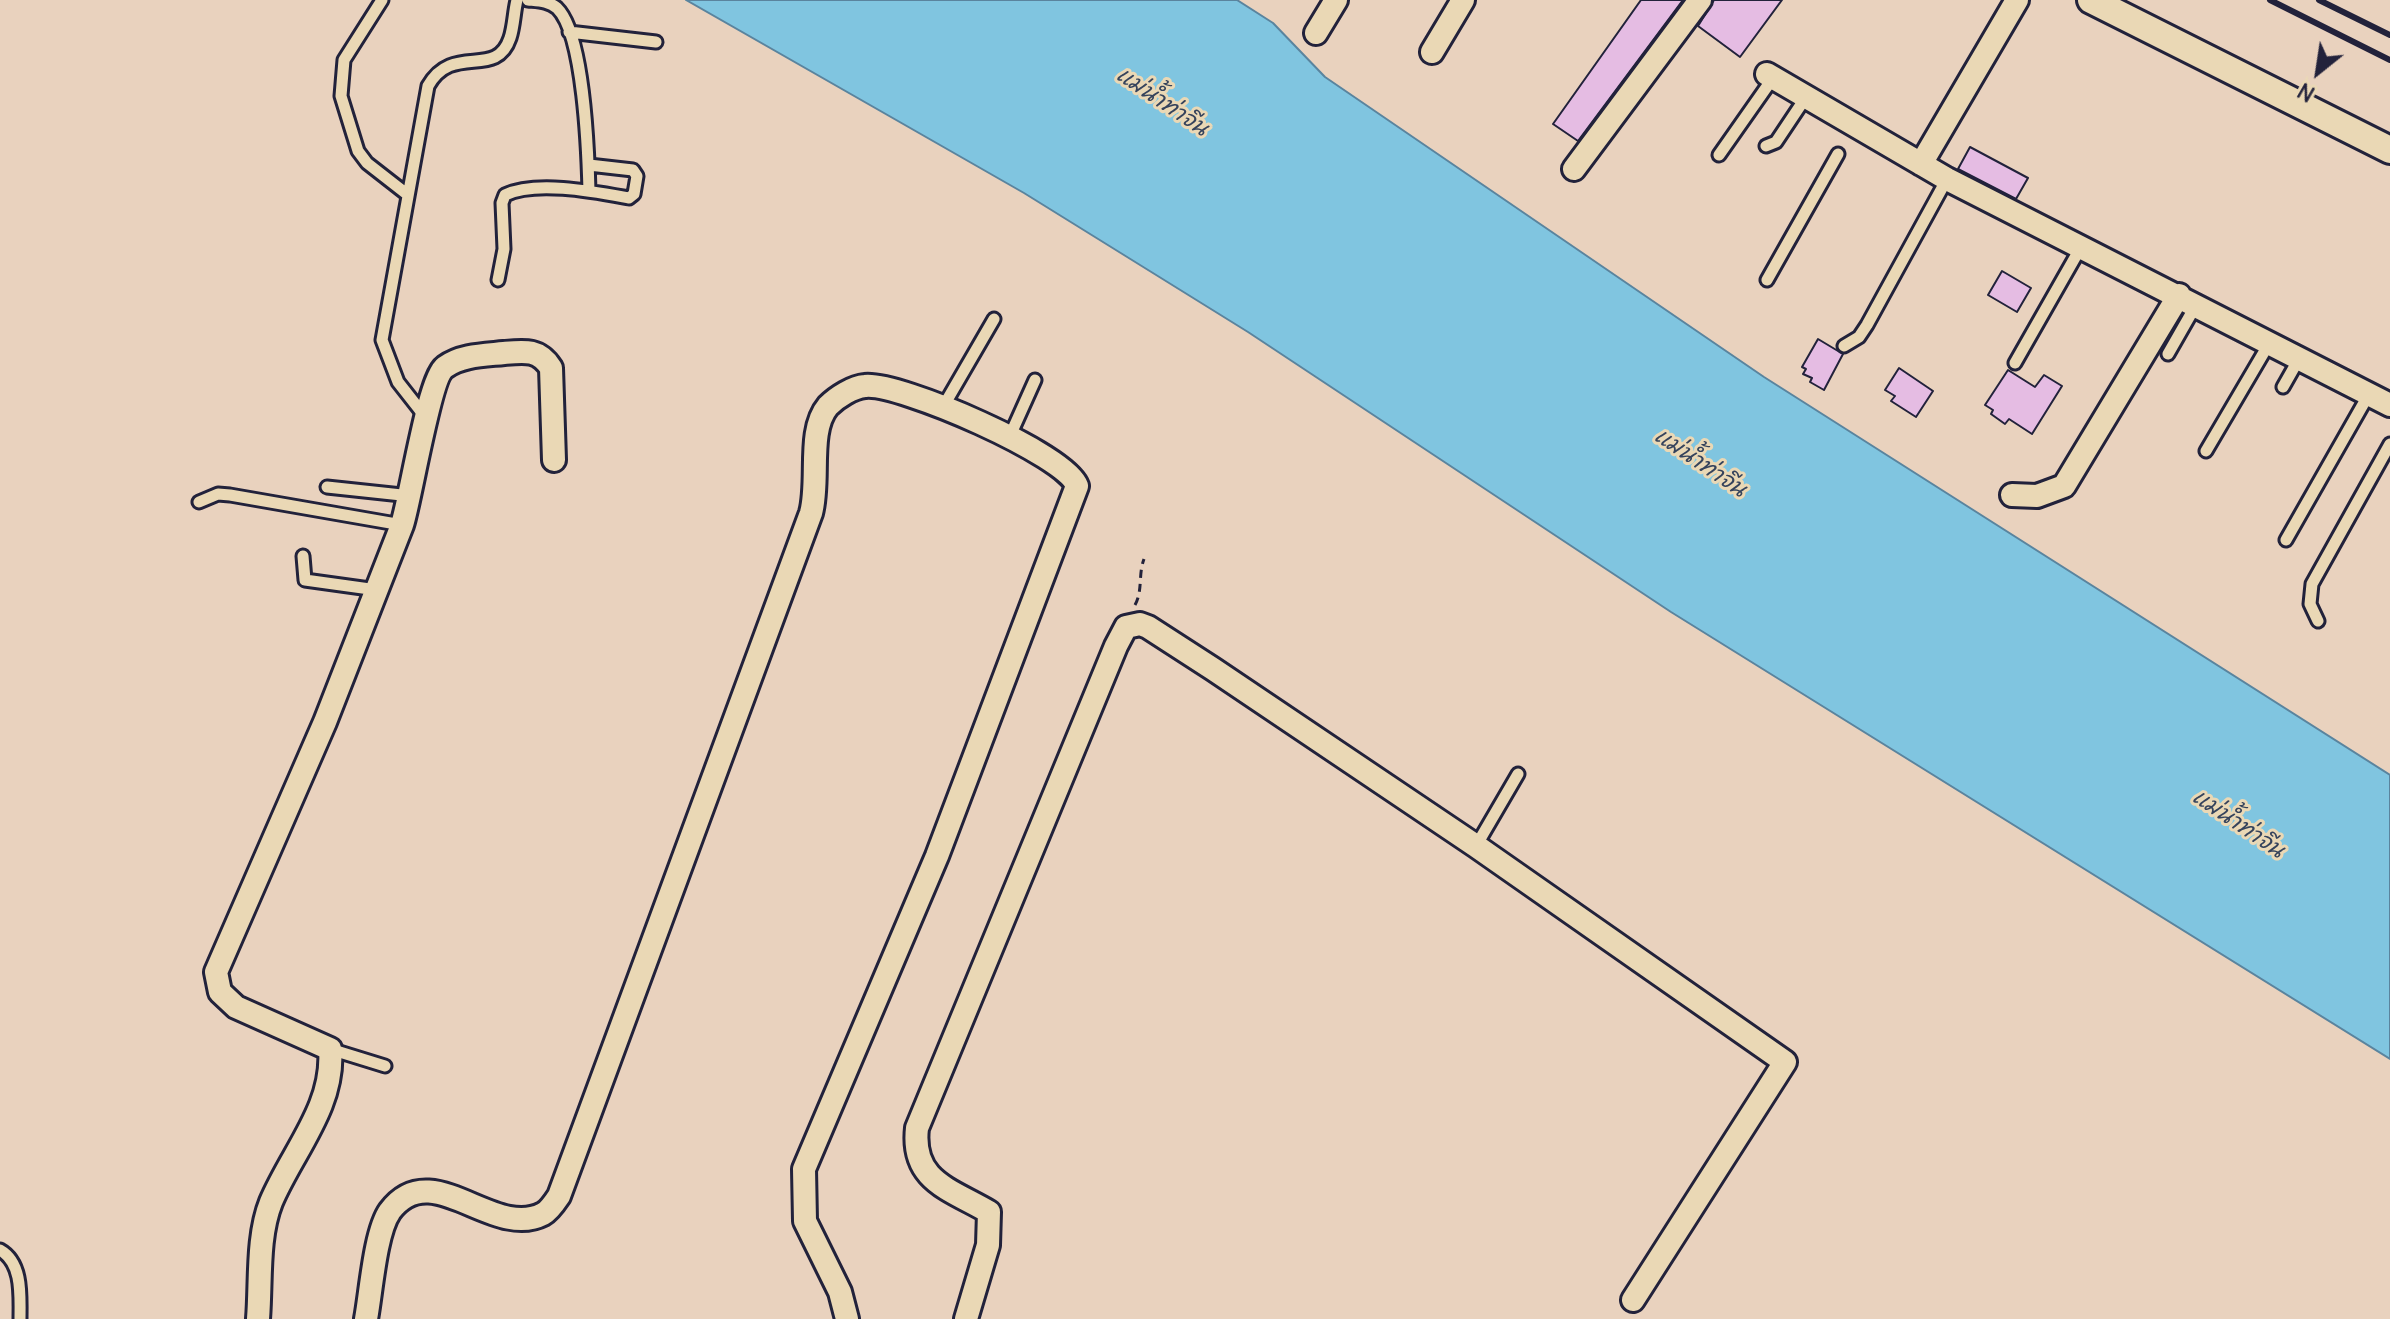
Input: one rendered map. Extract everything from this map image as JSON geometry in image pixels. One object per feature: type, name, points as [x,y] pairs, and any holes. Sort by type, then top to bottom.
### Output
[{"type":"street","points":[[1316,33],[1336,0]]},
{"type":"street","points":[[1432,52],[1463,0]]},
{"type":"street","points":[[1574,169],[1700,0]]},
{"type":"street","points":[[1921,164],[2017,0]]},
{"type":"street","points":[[2091,0],[2390,150]]},
{"type":"street","points":[[1770,76],[1852,129],[2390,405]]},
{"type":"street","points":[[2012,495],[2037,496],[2064,486],[2188,300]]},
{"type":"street","points":[[258,1319],[265,1227],[270,1204],[328,1090],[332,1069],[330,1049],[236,1007],[220,992],[216,972],[325,722],[402,525],[411,496],[432,384],[444,367],[466,357],[528,351],[544,357],[551,368],[554,460]]},
{"type":"street","points":[[366,1319],[389,1213],[407,1196],[444,1192],[519,1220],[545,1214],[559,1196],[811,513],[817,491],[816,439],[820,419],[836,399],[865,386],[887,388],[948,409],[1001,433],[1052,460],[1075,478],[1077,486],[937,856],[804,1169],[805,1221],[840,1292],[847,1319]]},
{"type":"street","points":[[966,1319],[988,1245],[989,1212],[925,1174],[915,1148],[917,1128],[1126,627],[1140,624],[1476,846],[1785,1062],[1633,1300]]},
{"type":"lane","points":[[382,0],[344,60],[341,96],[358,151],[367,163],[408,195]]},
{"type":"lane","points":[[427,419],[398,382],[382,340],[432,79],[446,65],[493,59],[502,51],[509,40],[517,0]]},
{"type":"lane","points":[[528,0],[548,2],[557,8],[569,32],[586,112],[589,191]]},
{"type":"lane","points":[[569,32],[656,42]]},
{"type":"lane","points":[[1719,155],[1770,76]]},
{"type":"lane","points":[[1766,146],[1776,142],[1806,97]]},
{"type":"lane","points":[[1767,280],[1838,154]]},
{"type":"lane","points":[[498,280],[504,249],[502,203],[505,195],[535,189],[589,191],[629,198],[636,190],[637,176],[626,167],[589,165]]},
{"type":"lane","points":[[1844,346],[1859,337],[1867,325],[1947,179]]},
{"type":"lane","points":[[2015,363],[2081,247]]},
{"type":"lane","points":[[2168,354],[2188,300]]},
{"type":"lane","points":[[948,409],[994,319]]},
{"type":"lane","points":[[2206,451],[2270,341]]},
{"type":"lane","points":[[2283,387],[2300,357]]},
{"type":"lane","points":[[1001,433],[1035,380]]},
{"type":"lane","points":[[2286,540],[2370,393]]},
{"type":"lane","points":[[2318,621],[2310,604],[2312,584],[2390,444]]},
{"type":"lane","points":[[327,487],[411,496]]},
{"type":"lane","points":[[199,502],[218,494],[230,495],[402,525]]},
{"type":"lane","points":[[303,556],[305,580],[377,590]]},
{"type":"lane","points":[[1476,846],[1518,774]]},
{"type":"lane","points":[[330,1049],[385,1066]]},
{"type":"lane","points":[[0,1250],[13,1260],[20,1289],[20,1319]]},
{"type":"path","points":[[1126,627],[1139,597],[1138,578],[1144,559]]},
{"type":"water","name":"แม่น้ำท่าจีน","points":[[686,0],[1237,0],[1273,23],[1325,77],[1764,377],[2390,775],[2390,1059],[1671,612],[1248,332],[1024,193]]},
{"type":"building","points":[[1641,0],[1683,0],[1578,141],[1553,124]]},
{"type":"building","points":[[1714,0],[1782,0],[1740,57],[1698,26]]},
{"type":"building","points":[[1970,147],[2028,178],[2016,199],[1958,169]]},
{"type":"building","points":[[2002,271],[2031,288],[2017,312],[1988,295]]},
{"type":"building","points":[[1818,339],[1843,354],[1824,390],[1810,382],[1812,378],[1803,374],[1806,369],[1802,367]]},
{"type":"building","points":[[1899,368],[1933,391],[1916,417],[1891,401],[1895,396],[1885,390]]},
{"type":"building","points":[[2008,370],[2035,387],[2044,375],[2062,386],[2032,434],[2009,419],[2005,424],[1985,405]]},
{"type":"railway","points":[[2270,0],[2390,60]]},
{"type":"railway","points":[[2319,0],[2390,35]]}]
